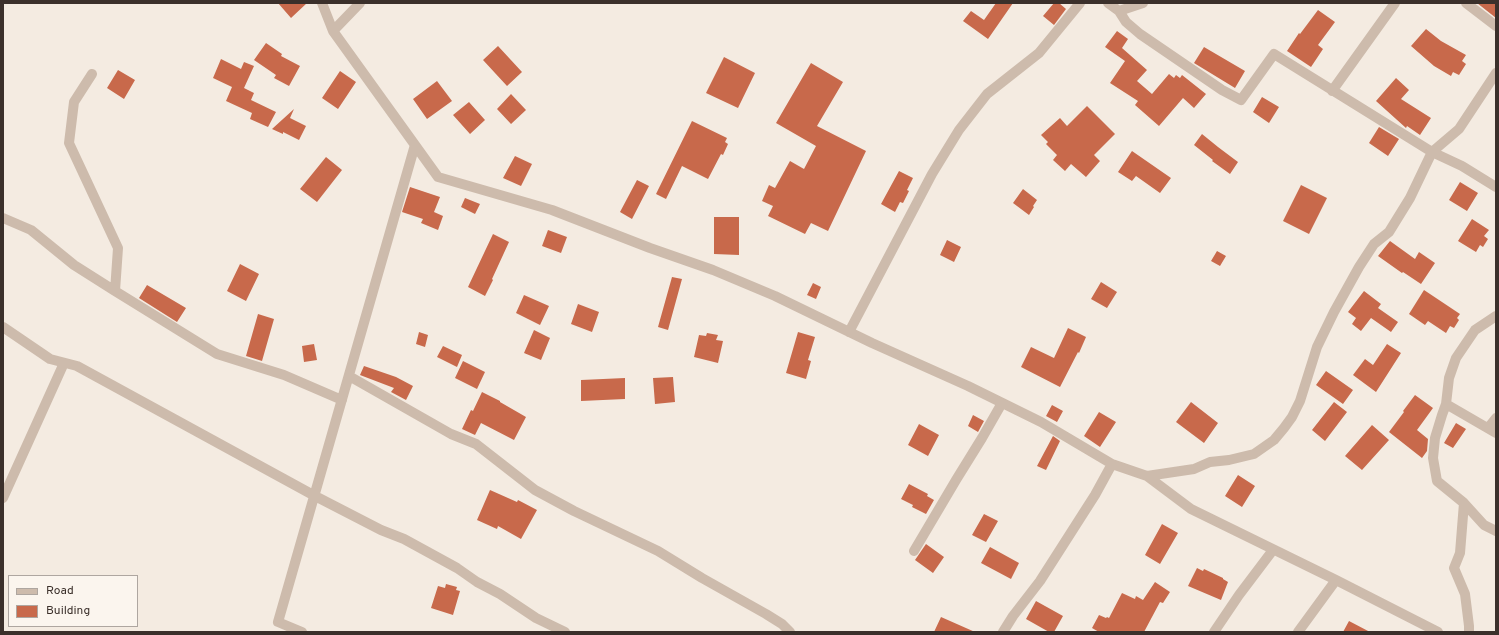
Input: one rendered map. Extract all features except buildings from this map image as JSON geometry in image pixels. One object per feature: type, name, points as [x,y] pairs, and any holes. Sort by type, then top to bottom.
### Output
[{"type":"street","points":[[322,3],[333,31],[438,177],[552,210],[650,248],[713,270],[775,296],[968,386],[1041,422],[1112,464],[1147,476],[1191,509],[1438,632]]},
{"type":"street","points":[[333,31],[360,3]]},
{"type":"street","points":[[850,332],[932,174],[959,130],[987,94],[1039,53],[1080,3]]},
{"type":"street","points":[[1108,3],[1119,11],[1126,22],[1140,34],[1222,90],[1241,100],[1274,54],[1432,152],[1462,166],[1496,187]]},
{"type":"street","points":[[1119,11],[1144,3]]},
{"type":"street","points":[[1332,91],[1395,3]]},
{"type":"street","points":[[1466,3],[1496,26]]},
{"type":"street","points":[[1147,476],[1194,469],[1210,462],[1229,460],[1254,454],[1274,440],[1292,417],[1300,401],[1317,347],[1334,312],[1359,267],[1374,244],[1389,232],[1410,198],[1432,152],[1460,129],[1496,73]]},
{"type":"street","points":[[92,74],[74,102],[69,143],[118,248],[115,291]]},
{"type":"street","points":[[302,632],[278,622],[415,145]]},
{"type":"street","points":[[3,218],[31,230],[74,265],[217,354],[284,375],[342,400]]},
{"type":"street","points":[[1496,316],[1476,330],[1456,358],[1449,378],[1446,404],[1435,438],[1433,458],[1437,481],[1464,503],[1484,525],[1496,532]]},
{"type":"street","points":[[3,327],[50,359],[77,366],[315,496],[382,530],[404,539],[457,568],[536,618],[564,632]]},
{"type":"street","points":[[3,498],[64,363]]},
{"type":"street","points":[[349,376],[451,434],[476,444],[535,490],[574,511],[658,551],[766,614],[782,624],[790,632]]},
{"type":"street","points":[[914,551],[1002,403]]},
{"type":"street","points":[[1446,404],[1492,430],[1496,418]]},
{"type":"street","points":[[1003,632],[1013,616],[1040,581],[1095,495],[1112,464]]},
{"type":"street","points":[[1464,503],[1460,552],[1454,568],[1465,594],[1469,632]]},
{"type":"street","points":[[1214,632],[1239,595],[1273,550]]},
{"type":"street","points":[[1298,632],[1336,580]]}]
